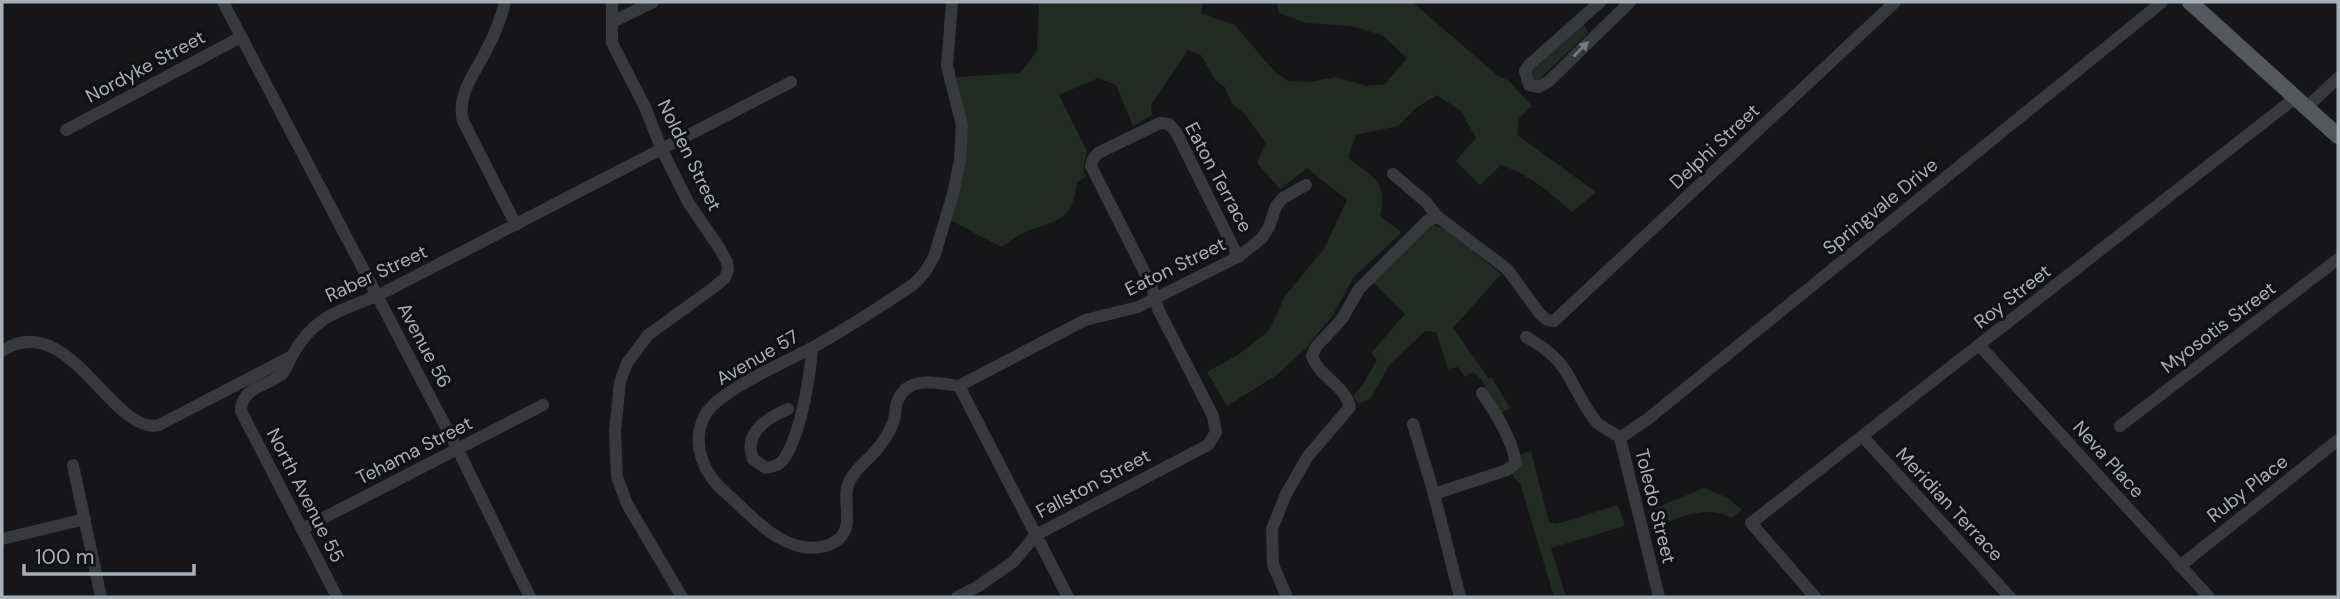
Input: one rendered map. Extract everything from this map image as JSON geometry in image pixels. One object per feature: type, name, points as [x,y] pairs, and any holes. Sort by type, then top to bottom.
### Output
[{"type":"main road","points":[[2192,2],[2338,135]]},
{"type":"street","name":"Avenue 56","points":[[223,2],[458,450],[530,597]]},
{"type":"street","points":[[505,2],[487,49],[464,94],[460,111],[516,225]]},
{"type":"street","name":"Nolden Street","points":[[612,2],[612,43],[645,107],[662,150],[688,202],[727,262],[728,270],[725,278],[713,288],[648,335],[627,363],[619,391],[615,461],[617,477],[627,504],[682,597]]},
{"type":"street","points":[[611,22],[653,2]]},
{"type":"street","name":"Avenue 57","points":[[952,2],[947,66],[962,125],[962,142],[953,194],[934,257],[914,284],[812,348],[760,373],[715,404],[704,418],[701,427],[701,460],[716,485],[767,531],[791,545],[812,549],[823,547],[835,543],[844,535],[847,524],[848,482],[880,446],[895,415],[897,402],[909,386],[920,382],[959,386]]},
{"type":"street","points":[[1600,2],[1530,65],[1525,71],[1529,85],[1539,87],[1548,82],[1630,2]]},
{"type":"street","name":"Delphi Street","points":[[1438,217],[1507,269],[1547,320],[1554,321],[1895,2]]},
{"type":"street","name":"Springvale Drive","points":[[1620,438],[1649,418],[2162,2]]},
{"type":"street","points":[[1588,13],[1602,27]]},
{"type":"street","name":"Nordyke Street","points":[[66,130],[241,37]]},
{"type":"street","name":"Roy Street","points":[[1815,597],[1751,523],[1980,346],[2301,103],[2338,78]]},
{"type":"street","name":"Raber Street","points":[[2,351],[10,345],[24,342],[54,348],[70,359],[133,419],[150,427],[166,422],[292,356],[301,338],[330,315],[377,296],[791,82]]},
{"type":"street","name":"Eaton Terrace","points":[[1156,299],[1091,166],[1098,153],[1160,123],[1169,124],[1176,132],[1238,257]]},
{"type":"street","points":[[1287,597],[1273,565],[1272,529],[1286,494],[1308,456],[1350,407],[1348,400],[1319,370],[1312,356],[1316,346],[1342,320],[1359,289],[1428,220],[1438,217],[1426,202],[1393,174]]},
{"type":"street","name":"Eaton Street","points":[[959,386],[1085,320],[1098,315],[1124,312],[1156,299],[1238,257],[1262,238],[1269,228],[1276,206],[1283,198],[1307,185]]},
{"type":"street","name":"Myosotis Street","points":[[2120,426],[2338,259]]},
{"type":"street","name":"Fallston Street","points":[[957,597],[977,587],[1013,562],[1036,535],[1208,445],[1216,432],[1213,416],[1158,309],[1156,299]]},
{"type":"street","name":"Toledo Street","points":[[1526,337],[1544,347],[1561,363],[1596,421],[1620,438],[1659,597]]},
{"type":"street","name":"Neva Place","points":[[1980,346],[2208,597]]},
{"type":"street","points":[[788,409],[756,429],[750,443],[753,459],[766,468],[775,467],[784,460],[798,424],[810,372],[812,348]]},
{"type":"street","name":"North Avenue 55","points":[[292,356],[283,373],[244,398],[241,411],[337,597]]},
{"type":"street","points":[[959,386],[1068,597]]},
{"type":"street","points":[[1434,494],[1507,470],[1516,463],[1502,424],[1482,393]]},
{"type":"street","name":"Tehama Street","points":[[302,529],[543,405]]},
{"type":"street","points":[[1413,424],[1460,597]]},
{"type":"street","name":"Meridian Terrace","points":[[1863,437],[2010,597]]},
{"type":"street","name":"Ruby Place","points":[[2179,566],[2338,440]]},
{"type":"street","points":[[73,465],[101,597]]},
{"type":"street","points":[[2,539],[85,519]]},
{"type":"shaded area","points":[[1039,2],[1203,2],[1201,13],[1235,25],[1274,71],[1288,81],[1309,82],[1336,77],[1366,86],[1385,84],[1407,58],[1382,35],[1351,26],[1306,23],[1279,13],[1277,3],[1412,2],[1497,75],[1509,81],[1532,106],[1519,118],[1517,135],[1596,192],[1572,212],[1539,185],[1501,165],[1480,185],[1456,161],[1476,138],[1461,111],[1437,95],[1416,108],[1398,126],[1356,135],[1348,158],[1376,181],[1382,195],[1380,216],[1402,232],[1353,278],[1333,315],[1307,347],[1277,375],[1227,406],[1207,372],[1239,354],[1269,331],[1285,296],[1324,249],[1347,200],[1307,168],[1280,189],[1257,163],[1266,143],[1245,114],[1232,104],[1225,87],[1215,80],[1201,55],[1188,50],[1151,105],[1152,115],[1133,126],[1116,85],[1098,78],[1059,95],[1087,151],[1083,170],[1086,177],[1077,182],[1072,204],[1064,216],[1026,232],[1001,247],[950,220],[964,162],[956,77],[1020,73],[1037,51]]},
{"type":"shaded area","points":[[1584,24],[1588,33],[1538,81],[1534,81],[1530,73]]},
{"type":"shaded area","points":[[1432,224],[1447,230],[1501,274],[1453,328],[1488,378],[1492,378],[1510,408],[1501,413],[1481,379],[1473,372],[1465,377],[1458,367],[1448,369],[1436,332],[1425,331],[1390,364],[1370,399],[1359,404],[1353,397],[1377,360],[1371,353],[1405,314],[1371,280]]},
{"type":"shaded area","points":[[1531,451],[1549,522],[1557,524],[1618,505],[1625,526],[1551,548],[1566,597],[1554,597],[1520,483],[1512,473],[1517,456]]},
{"type":"shaded area","points":[[1704,488],[1728,498],[1742,510],[1732,518],[1702,512],[1653,527],[1648,511]]}]
